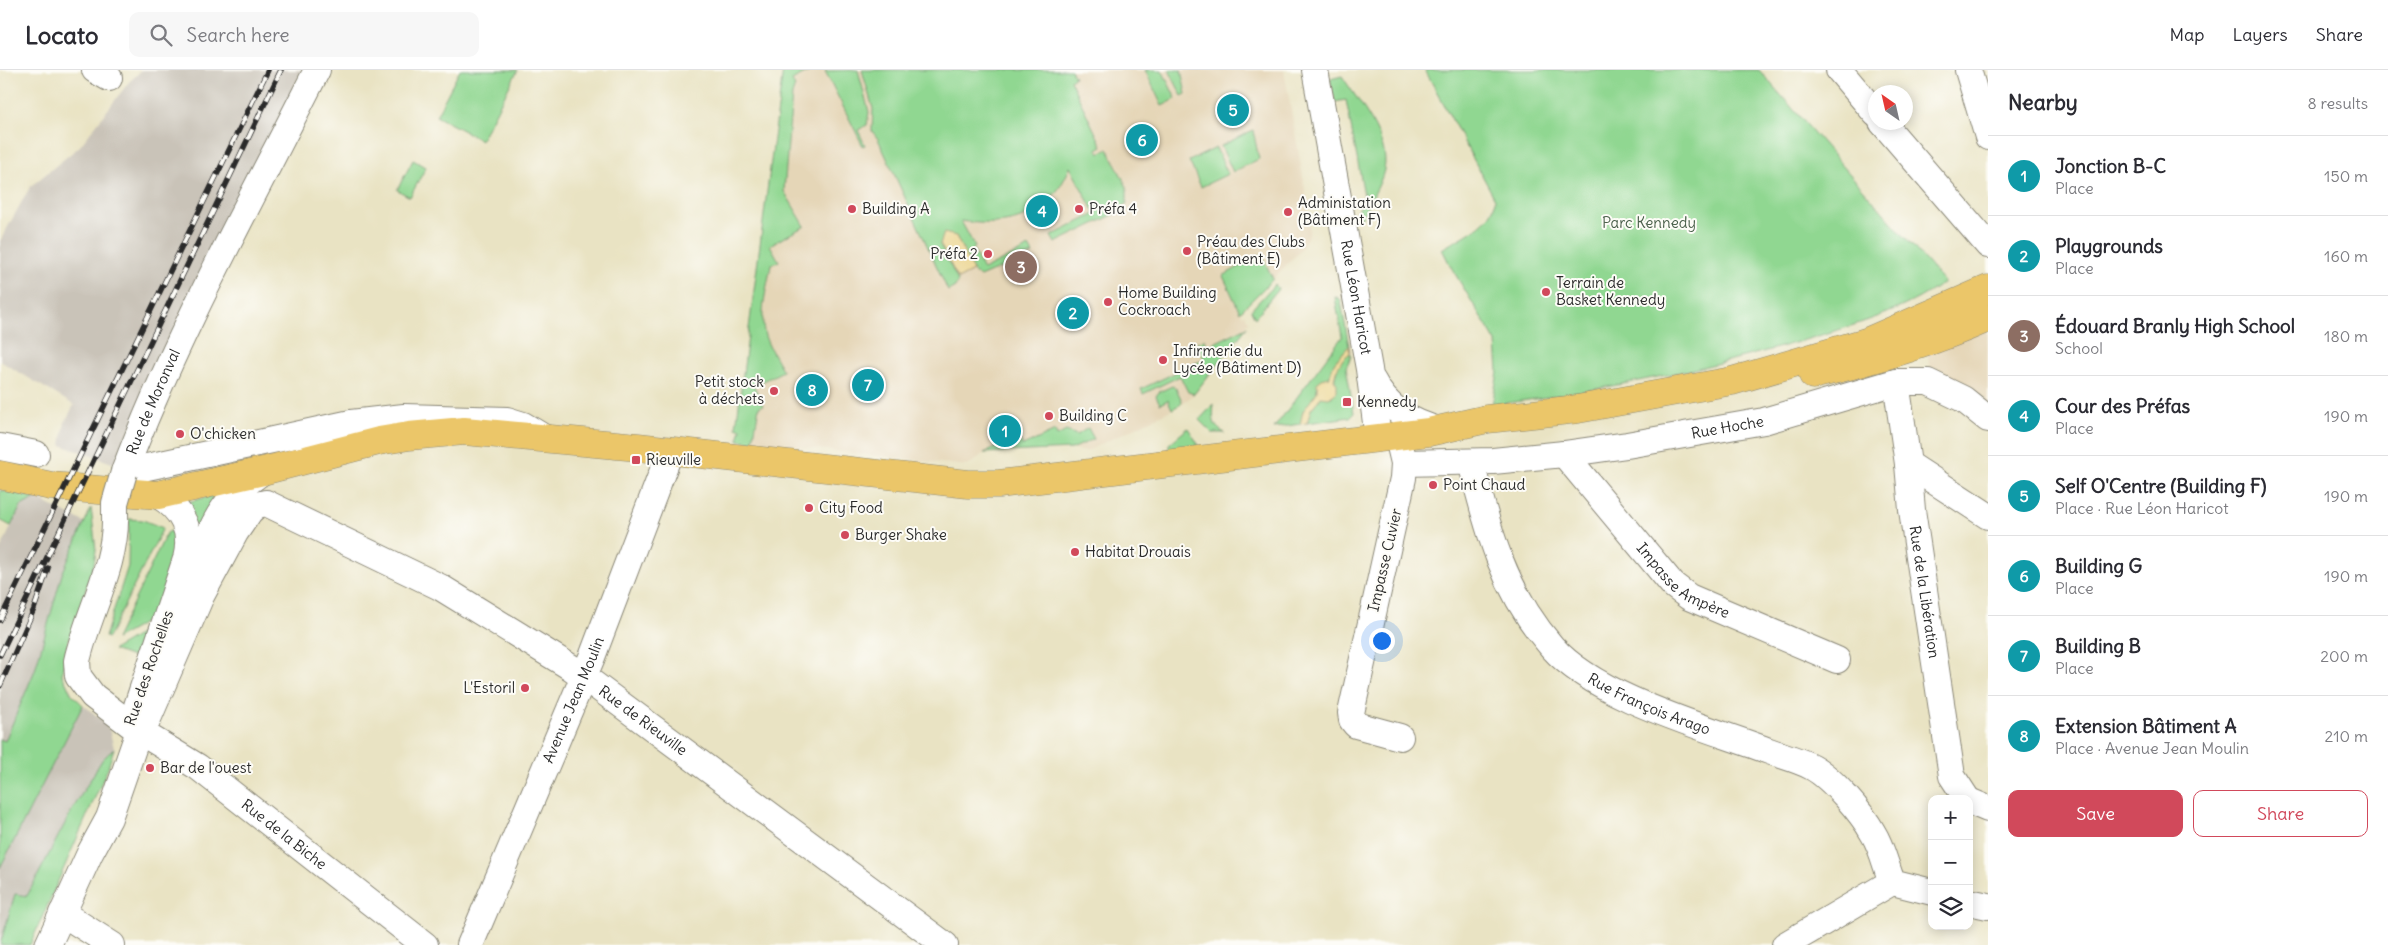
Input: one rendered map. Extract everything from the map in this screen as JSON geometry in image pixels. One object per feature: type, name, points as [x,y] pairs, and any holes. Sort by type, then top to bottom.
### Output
[{"type":"main road","points":[[0,475],[51,486],[158,495],[263,471],[379,441],[464,431],[544,437],[978,485],[1434,431],[1487,418],[1578,409],[1732,381],[1866,342],[1988,289]]},
{"type":"main road","points":[[1434,431],[1479,436],[1638,416],[1708,403],[1859,364],[1942,337],[1988,318]]},
{"type":"street","name":"Rue de Moronval","points":[[135,728],[93,696],[81,683],[77,670],[80,647],[115,538],[115,503],[136,439],[184,335],[317,70]]},
{"type":"street","name":"Rue Léon Haricot","points":[[1315,70],[1369,369],[1387,437]]},
{"type":"street","points":[[1839,70],[1868,104]]},
{"type":"street","points":[[1968,70],[1988,137]]},
{"type":"street","points":[[1889,130],[1988,245]]},
{"type":"street","points":[[1369,369],[1378,392],[1389,406],[1434,431],[1437,450],[1462,461]]},
{"type":"street","name":"Rue Hoche","points":[[1404,463],[1564,454],[1764,421],[1896,382],[1928,382],[1963,399],[1988,419]]},
{"type":"street","name":"Rue de la Libération","points":[[1896,382],[1908,464],[1912,510],[1952,776],[1965,795]]},
{"type":"street","points":[[124,472],[351,423],[378,419],[458,417],[507,420],[523,425],[544,437]]},
{"type":"street","name":"Impasse Cuvier","points":[[1387,437],[1404,463],[1404,478],[1351,713],[1352,720],[1356,725],[1400,737]]},
{"type":"street","points":[[0,447],[36,454]]},
{"type":"street","name":"Avenue Jean Moulin","points":[[470,945],[584,678],[670,452]]},
{"type":"street","name":"Impasse Ampère","points":[[1564,454],[1673,585],[1689,597],[1836,660]]},
{"type":"street","name":"Rue François Arago","points":[[1462,461],[1503,572],[1516,597],[1553,648],[1581,671],[1628,698],[1812,767],[1844,794],[1874,834],[1892,882]]},
{"type":"street","points":[[1908,464],[1988,516]]},
{"type":"street","name":"Rue des Rochelles","points":[[135,728],[141,718],[213,525],[230,498],[240,487],[263,471]]},
{"type":"street","name":"Rue des Rochelles","points":[[48,945],[92,851],[90,838],[92,826],[135,728],[186,559],[189,541],[183,519],[170,502],[158,495]]},
{"type":"street","name":"Rue des Rochelles","points":[[135,728],[146,721],[201,596],[235,533],[250,511],[257,505],[266,503]]},
{"type":"street","name":"Rue de Rieuville","points":[[266,503],[440,587],[584,678],[940,944]]},
{"type":"street","name":"Rue de la Biche","points":[[135,728],[198,766],[425,945]]},
{"type":"street","name":"Rue de la Libération","points":[[1973,802],[1988,809]]},
{"type":"street","points":[[1785,945],[1892,882],[1928,891]]},
{"type":"street","points":[[1973,903],[1988,906]]},
{"type":"street","points":[[62,913],[112,945]]},
{"type":"shaded area","points":[[142,70],[302,70],[115,464],[61,445],[65,422],[74,405],[0,361],[0,241],[30,187],[80,146],[129,82]]},
{"type":"shaded area","points":[[783,70],[1284,70],[1310,217],[1309,234],[1300,251],[1241,312],[1242,315],[1245,314],[1249,323],[1246,324],[1247,327],[1196,393],[1179,406],[1087,451],[1076,449],[984,453],[968,466],[738,440],[741,429],[736,427]]},
{"type":"shaded area","points":[[1988,294],[1988,423],[1929,365],[1924,324]]},
{"type":"shaded area","points":[[36,498],[86,523],[91,508],[96,550],[94,564],[66,649],[62,675],[75,698],[102,720],[109,729],[114,748],[108,768],[30,945],[0,945],[0,550],[21,506]]},
{"type":"green space","points":[[460,70],[518,70],[481,140],[436,116]]},
{"type":"green space","points":[[783,70],[812,70],[792,81],[795,86],[792,95],[784,191],[805,226],[770,245],[779,261],[771,265],[764,300],[763,327],[769,345],[783,371],[754,386],[763,405],[759,407],[753,442],[738,440],[741,429],[736,427]]},
{"type":"green space","points":[[858,70],[869,112],[867,125],[858,130],[865,145],[863,146],[825,71]]},
{"type":"green space","points":[[862,70],[1071,70],[1075,77],[1070,80],[1102,146],[1097,149],[1099,153],[1108,149],[1127,187],[1127,203],[1115,214],[1055,243],[1051,236],[1095,214],[1070,167],[1062,184],[1051,198],[1040,208],[1026,216],[1012,221],[996,223],[961,221],[975,247],[973,249],[983,270],[1029,247],[1033,254],[980,277],[973,271],[956,236],[940,244],[958,281],[955,287],[948,291],[878,139],[872,131],[873,109]]},
{"type":"green space","points":[[1145,70],[1162,70],[1176,99],[1162,106]]},
{"type":"green space","points":[[1169,70],[1181,70],[1186,94],[1182,96]]},
{"type":"green space","name":"Parc Kennedy","points":[[1425,70],[1759,70],[1944,282],[1912,302],[1878,317],[1769,350],[1691,370],[1612,386],[1492,405],[1498,372],[1496,342],[1442,249],[1467,235],[1483,222],[1494,208],[1495,199]]},
{"type":"green space","points":[[1342,76],[1372,121],[1383,146],[1385,158],[1380,183],[1360,220],[1358,210],[1365,200],[1346,100],[1335,102],[1330,79]]},
{"type":"green space","points":[[1253,130],[1259,159],[1233,172],[1221,146]]},
{"type":"green space","points":[[1216,148],[1228,174],[1201,187],[1189,161]]},
{"type":"green space","points":[[413,160],[426,167],[410,197],[397,190]]},
{"type":"green space","points":[[1261,254],[1273,279],[1240,312],[1223,276]]},
{"type":"green space","points":[[1275,284],[1278,289],[1255,318],[1251,310]]},
{"type":"green space","points":[[1335,297],[1339,298],[1341,302],[1349,346],[1334,363],[1329,377],[1317,386],[1317,392],[1300,424],[1274,428],[1342,337]]},
{"type":"green space","points":[[1247,327],[1194,394],[1188,392],[1180,376],[1143,394],[1141,389],[1204,359],[1197,343],[1204,339],[1208,346]]},
{"type":"green space","points":[[1350,353],[1351,357],[1346,367],[1354,413],[1350,417],[1307,423],[1311,409],[1321,397],[1332,397],[1338,367]]},
{"type":"green space","points":[[1172,386],[1176,388],[1182,401],[1181,404],[1172,409],[1168,400],[1160,404],[1156,396],[1159,392]]},
{"type":"green space","points":[[1214,404],[1213,417],[1215,424],[1225,433],[1212,433],[1199,420]]},
{"type":"green space","points":[[1088,428],[1094,439],[1072,449],[984,453],[1001,445],[999,440],[1016,431],[1023,446],[1055,431],[1057,436],[1066,431],[1077,435]]},
{"type":"green space","points":[[1188,428],[1198,444],[1193,451],[1169,451],[1169,444]]},
{"type":"green space","points":[[0,490],[36,498],[21,506],[11,526],[0,520]]},
{"type":"green space","points":[[224,492],[200,542],[185,503]]},
{"type":"green space","points":[[91,508],[96,550],[94,564],[66,649],[62,675],[71,693],[83,705],[0,868],[0,739],[5,741],[35,670],[62,574]]},
{"type":"green space","points":[[129,519],[143,520],[163,528],[108,638],[105,637],[128,566]]},
{"type":"green space","points":[[170,531],[175,535],[174,551],[158,609],[146,621],[116,639],[166,534]]},
{"type":"green space","points":[[152,627],[141,660],[113,650]]},
{"type":"green space","points":[[114,748],[108,768],[30,945],[0,945],[15,894],[27,896],[71,812],[102,760]]},
{"type":"sand","points":[[944,233],[956,236],[973,271],[958,279],[940,244]]},
{"type":"sand","points":[[1349,346],[1350,353],[1343,359],[1336,371],[1334,379],[1337,384],[1337,392],[1329,398],[1321,397],[1311,409],[1307,423],[1300,424],[1303,411],[1317,392],[1317,383],[1329,377],[1334,363]]},
{"type":"railway","points":[[0,620],[268,70]]},
{"type":"railway","points":[[0,655],[281,70]]},
{"type":"railway","points":[[0,686],[34,609],[48,568]]},
{"type":"place","name":"Self O'Centre (Building F)","points":[[1233,110]]},
{"type":"place","name":"Building G","points":[[1142,140]]},
{"type":"place","name":"Building A","points":[[852,209]]},
{"type":"place","name":"Préfa 4","points":[[1079,209]]},
{"type":"place","name":"Cour des Préfas","points":[[1042,211]]},
{"type":"place","name":"Administation (Bâtiment F)","points":[[1288,212]]},
{"type":"place","name":"Préau des Clubs (Bâtiment E)","points":[[1187,251]]},
{"type":"place","name":"Préfa 2","points":[[988,254]]},
{"type":"place","name":"Édouard Branly High School","points":[[1021,267]]},
{"type":"place","name":"Terrain de Basket Kennedy","points":[[1546,292]]},
{"type":"place","name":"Home Building Cockroach","points":[[1108,302]]},
{"type":"place","name":"Playgrounds","points":[[1073,313]]},
{"type":"place","name":"Infirmerie du Lycée (Bâtiment D)","points":[[1163,360]]},
{"type":"place","name":"Building B","points":[[868,385]]},
{"type":"place","name":"Extension Bâtiment A","points":[[812,390]]},
{"type":"place","name":"Petit stock à déchets","points":[[774,391]]},
{"type":"place","name":"Kennedy","points":[[1347,402]]},
{"type":"place","name":"Building C","points":[[1049,416]]},
{"type":"place","name":"Jonction B-C","points":[[1005,431]]},
{"type":"place","name":"O'chicken","points":[[180,434]]},
{"type":"place","name":"Rieuville","points":[[636,460]]},
{"type":"place","name":"Point Chaud","points":[[1433,485]]},
{"type":"place","name":"City Food","points":[[809,508]]},
{"type":"place","name":"Burger Shake","points":[[845,535]]},
{"type":"place","name":"Habitat Drouais","points":[[1075,552]]},
{"type":"place","name":"L'Estoril","points":[[525,688]]},
{"type":"place","name":"Bar de l'ouest","points":[[150,768]]}]
